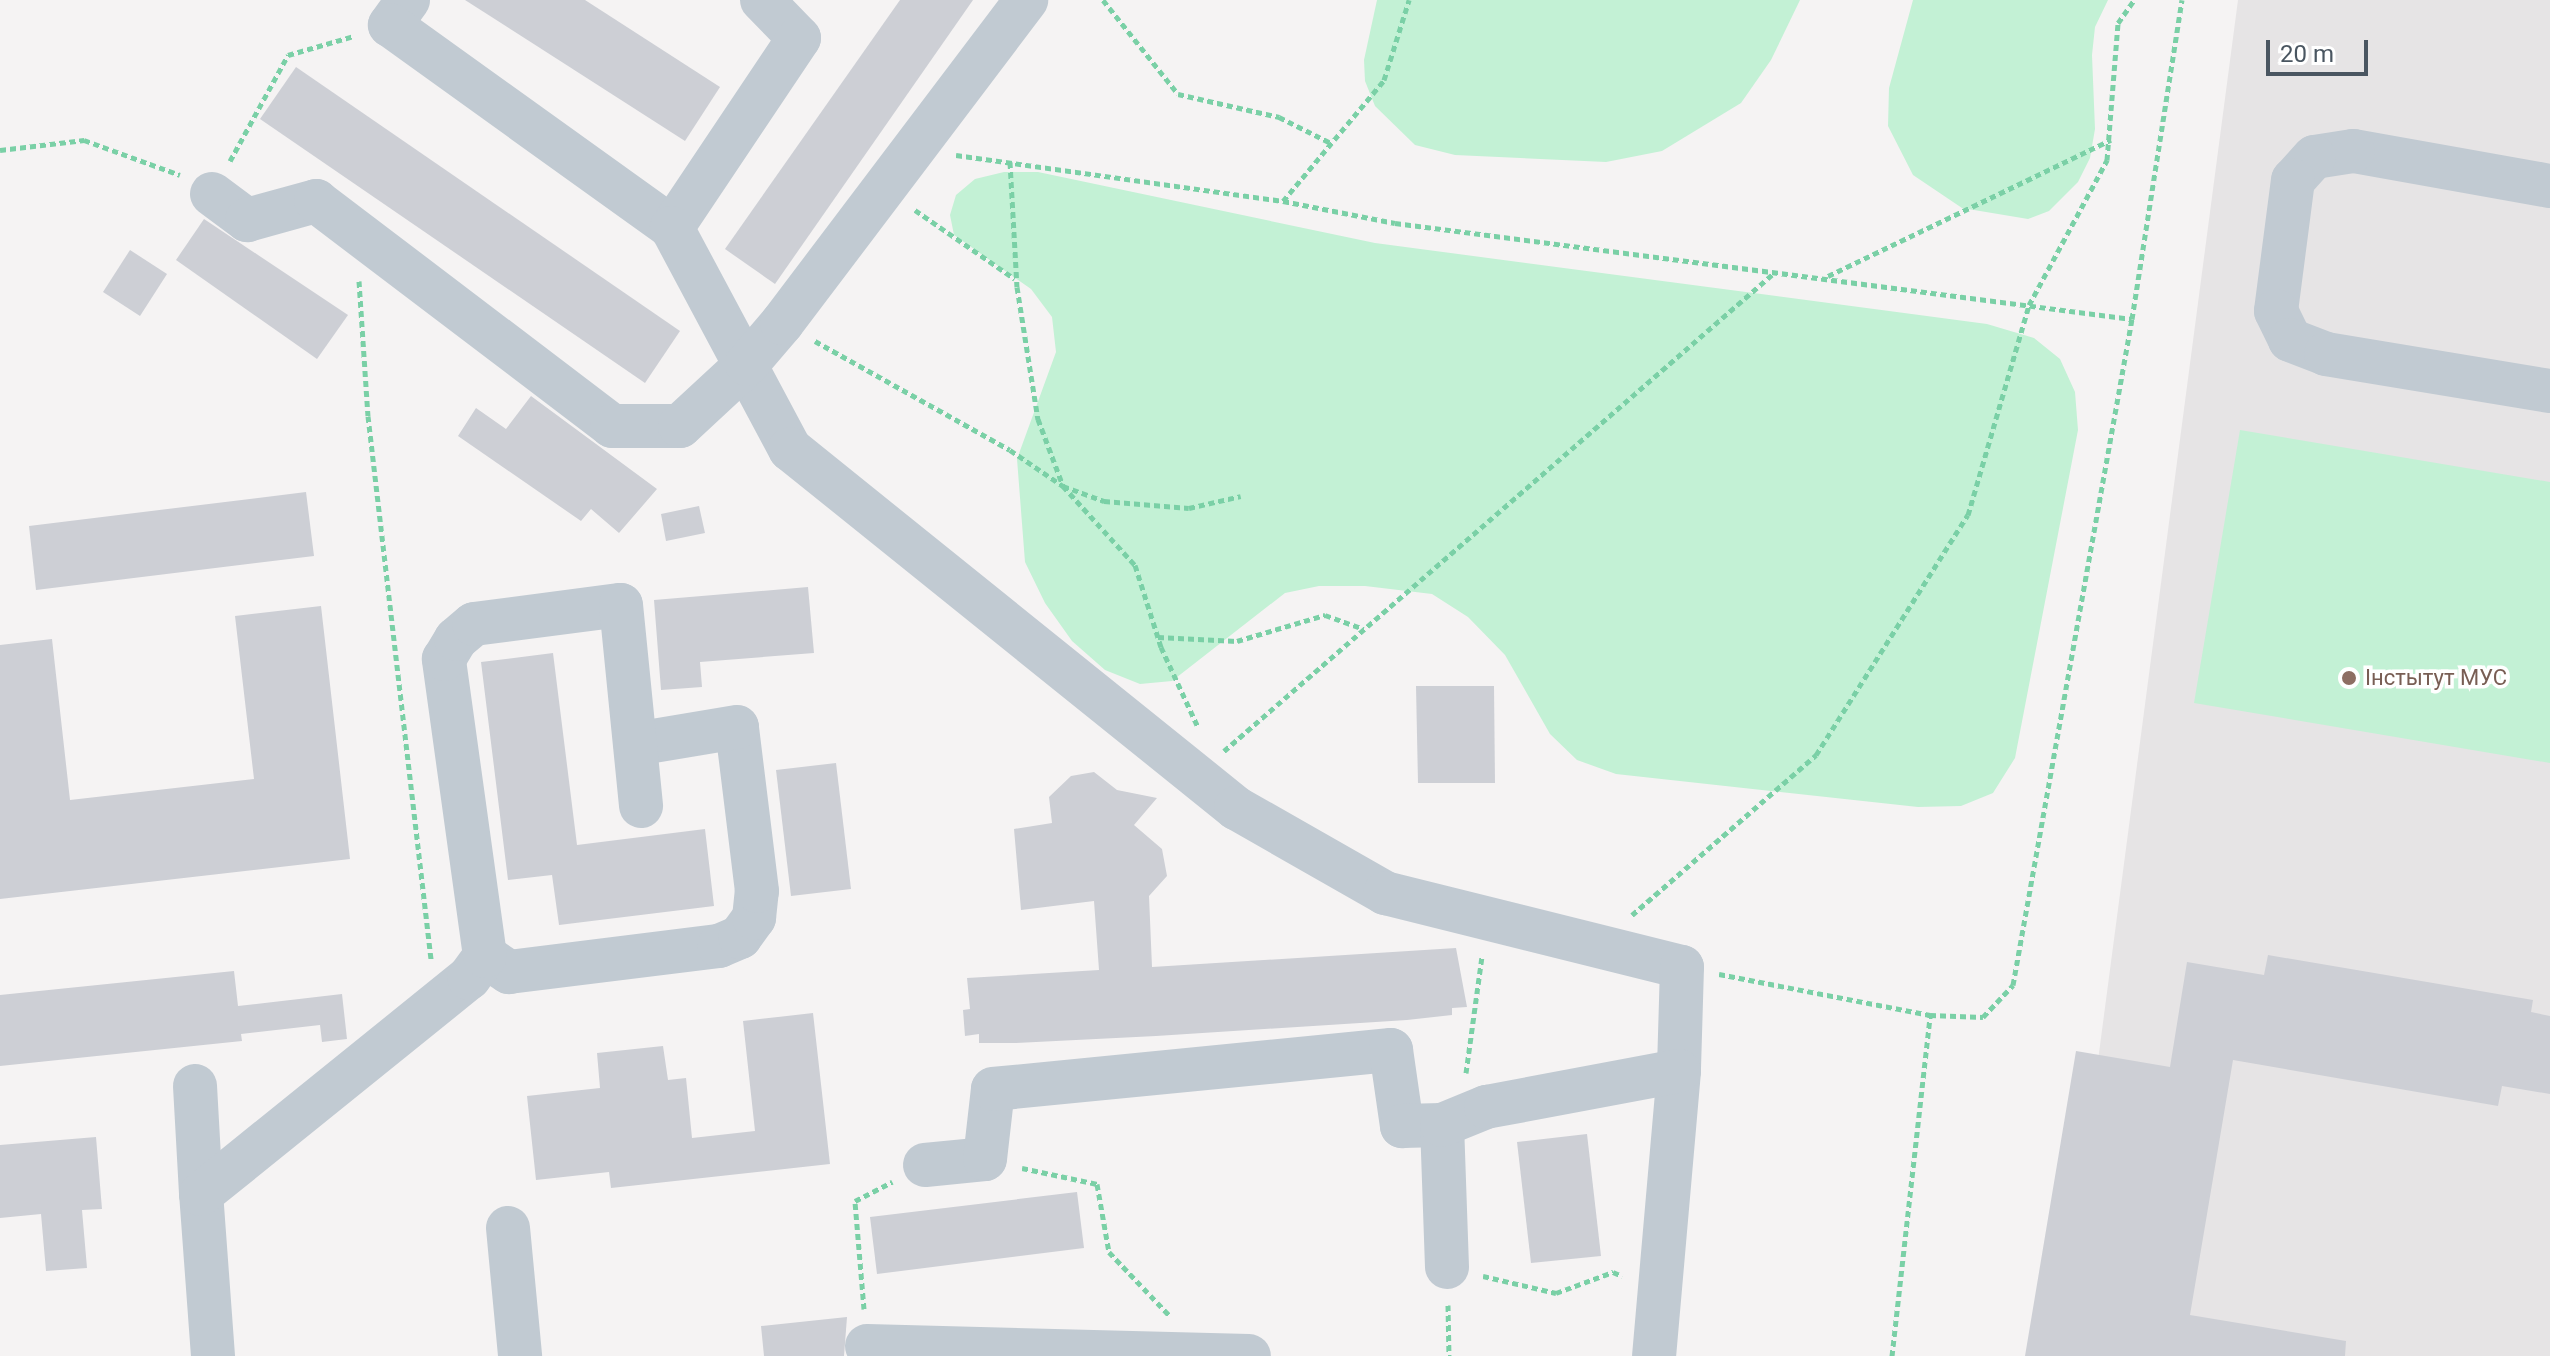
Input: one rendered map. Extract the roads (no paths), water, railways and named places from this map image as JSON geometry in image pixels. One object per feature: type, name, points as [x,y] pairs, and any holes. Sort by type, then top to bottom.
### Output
[{"type":"street","points":[[672,228],[799,38],[762,0]]},
{"type":"street","points":[[212,194],[247,220],[316,201],[612,426],[680,426],[747,364],[782,323],[909,150],[1026,0]]},
{"type":"street","points":[[399,13],[672,228],[790,449],[1193,778],[1385,893],[1486,922],[1682,967],[1679,1071],[1654,1356]]},
{"type":"street","points":[[2550,186],[2353,151],[2314,157],[2293,180],[2276,311],[2290,340],[2326,354],[2550,391]]},
{"type":"street","points":[[201,1194],[469,978],[485,956],[444,659],[456,639],[474,624],[621,605],[641,806]]},
{"type":"street","points":[[485,956],[509,972],[719,946],[740,937],[754,918],[757,891],[737,727],[635,744]]},
{"type":"street","points":[[925,1165],[985,1159],[993,1089],[1391,1050],[1402,1126],[1451,1121],[1486,1107],[1679,1071]]},
{"type":"street","points":[[195,1086],[213,1356]]},
{"type":"street","points":[[1447,1267],[1451,1121]]},
{"type":"street","points":[[508,1228],[520,1356]]},
{"type":"street","points":[[867,1346],[1249,1356]]},
{"type":"place","name":"Інстытут МУС","points":[[2349,678]]}]
